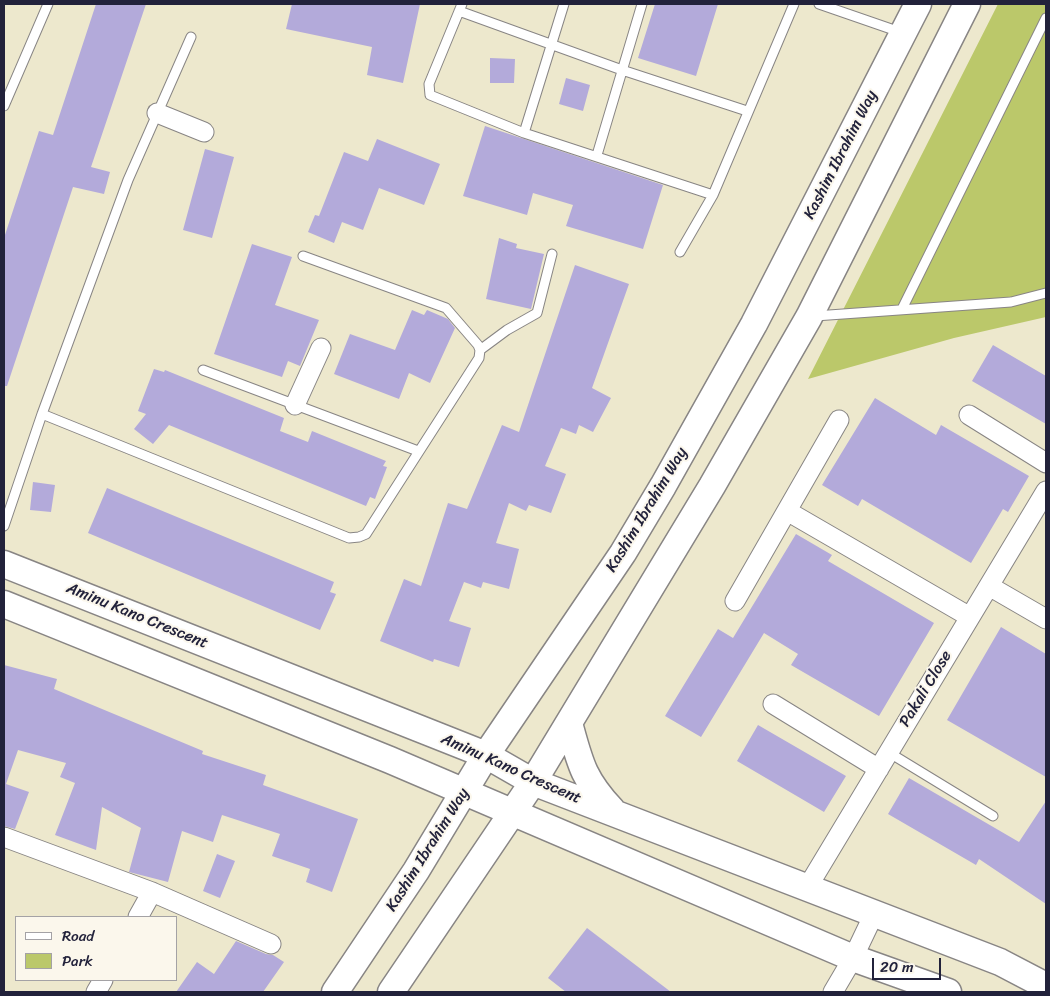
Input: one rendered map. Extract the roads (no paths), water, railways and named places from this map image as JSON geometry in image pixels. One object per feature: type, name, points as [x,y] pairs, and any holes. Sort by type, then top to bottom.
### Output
[{"type":"main road","name":"Kashim Ibrahim Way","points":[[335,992],[416,871],[486,755],[623,553],[663,486],[754,324],[918,4]]},
{"type":"main road","points":[[391,992],[533,782],[707,494],[809,317],[967,4]]},
{"type":"main road","name":"Aminu Kano Crescent","points":[[4,564],[486,755],[533,782],[1000,962],[1046,986]]},
{"type":"main road","points":[[4,604],[465,792],[853,958],[948,992]]},
{"type":"main road","points":[[569,723],[579,762],[592,788],[616,814]]},
{"type":"main road","points":[[489,846],[509,836],[546,826]]},
{"type":"street","points":[[157,113],[204,132]]},
{"type":"street","points":[[295,405],[321,348]]},
{"type":"street","points":[[969,415],[1046,463]]},
{"type":"street","points":[[735,600],[840,420]]},
{"type":"street","name":"Pakali Close","points":[[807,888],[1046,490]]},
{"type":"street","points":[[787,511],[970,617]]},
{"type":"street","points":[[989,586],[1046,619]]},
{"type":"street","points":[[773,704],[878,769]]},
{"type":"street","points":[[4,837],[152,892],[271,944]]},
{"type":"street","points":[[139,916],[152,892]]},
{"type":"street","points":[[832,992],[853,958],[874,914]]},
{"type":"street","points":[[96,992],[102,981]]},
{"type":"lane","points":[[4,106],[48,4]]},
{"type":"lane","points":[[524,132],[553,45],[564,4]]},
{"type":"lane","points":[[596,155],[642,4]]},
{"type":"lane","points":[[680,252],[713,195],[794,4]]},
{"type":"lane","points":[[819,4],[903,33]]},
{"type":"lane","points":[[713,195],[524,132],[430,95],[429,84],[460,7],[553,45],[747,111]]},
{"type":"lane","points":[[902,309],[1046,18]]},
{"type":"lane","points":[[4,526],[42,414],[128,180],[191,37]]},
{"type":"lane","points":[[480,350],[507,330],[537,313],[552,254]]},
{"type":"lane","points":[[42,414],[349,538],[366,534],[479,358],[480,350],[478,344],[446,308],[303,256]]},
{"type":"lane","points":[[809,317],[1011,302],[1046,293]]},
{"type":"lane","points":[[203,370],[418,452]]},
{"type":"lane","points":[[888,752],[993,816]]}]
